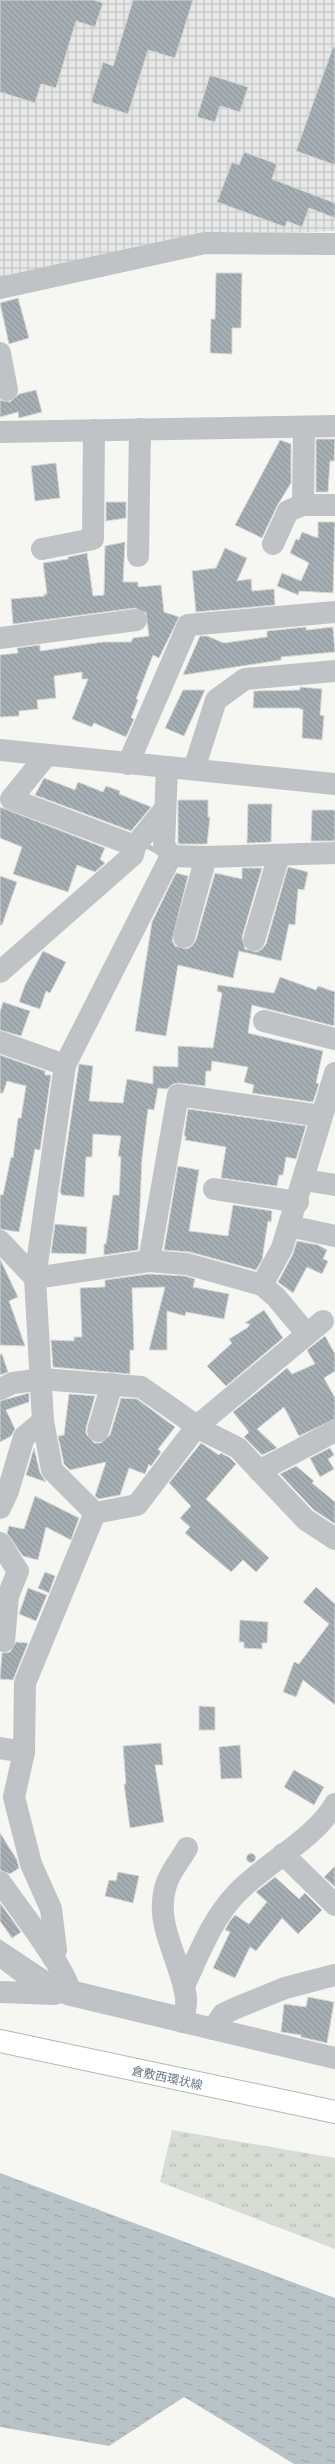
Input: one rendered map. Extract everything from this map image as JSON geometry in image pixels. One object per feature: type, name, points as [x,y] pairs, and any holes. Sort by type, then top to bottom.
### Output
[{"type":"main road","name":"倉敷西環状線","points":[[0,2041],[335,2112]]},
{"type":"street","points":[[0,288],[205,243],[335,244]]},
{"type":"street","points":[[0,353],[7,390]]},
{"type":"street","points":[[0,432],[335,426]]},
{"type":"street","points":[[303,505],[304,427]]},
{"type":"street","points":[[138,556],[140,429]]},
{"type":"street","points":[[42,549],[93,539],[94,430]]},
{"type":"street","points":[[273,544],[288,511],[303,505],[335,505]]},
{"type":"street","points":[[128,764],[188,625],[335,612]]},
{"type":"street","points":[[0,638],[136,620]]},
{"type":"street","points":[[194,769],[216,700],[245,679],[335,671]]},
{"type":"street","points":[[0,750],[46,756],[194,769],[335,784]]},
{"type":"street","points":[[46,756],[11,799],[135,846]]},
{"type":"street","points":[[167,767],[164,810],[164,845],[171,856],[205,863],[278,860],[335,853]]},
{"type":"street","points":[[0,972],[133,855],[135,846],[164,810]]},
{"type":"street","points":[[95,1513],[52,1470],[43,1421],[42,1379],[35,1278],[65,1065],[171,856]]},
{"type":"street","points":[[254,940],[278,860]]},
{"type":"street","points":[[184,937],[205,863]]},
{"type":"street","points":[[264,1021],[335,1039]]},
{"type":"street","points":[[0,1042],[65,1065]]},
{"type":"street","points":[[262,1285],[282,1248],[290,1226],[321,1116],[335,1074]]},
{"type":"street","points":[[150,1261],[178,1094],[321,1116]]},
{"type":"street","points":[[304,1180],[335,1185]]},
{"type":"street","points":[[214,1190],[298,1202]]},
{"type":"street","points":[[290,1226],[335,1236]]},
{"type":"street","points":[[0,1241],[35,1278]]},
{"type":"street","points":[[35,1278],[150,1261],[187,1264],[262,1285],[315,1327],[197,1426],[137,1505],[95,1513]]},
{"type":"street","points":[[0,1389],[13,1383],[42,1379],[141,1387],[197,1426],[238,1448],[306,1520],[335,1539]]},
{"type":"street","points":[[98,1431],[112,1384]]},
{"type":"street","points":[[0,1508],[8,1491],[24,1437],[43,1421]]},
{"type":"street","points":[[259,1471],[335,1431]]},
{"type":"street","points":[[53,1958],[56,1950],[51,1909],[31,1864],[14,1797],[24,1752],[25,1683],[95,1513]]},
{"type":"street","points":[[0,1543],[18,1571],[4,1596],[4,1641]]},
{"type":"street","points":[[0,1748],[24,1752]]},
{"type":"street","points":[[184,2007],[217,1918],[236,1894],[283,1854],[318,1827],[335,1804]]},
{"type":"street","points":[[184,2007],[163,1918],[167,1882],[187,1848]]},
{"type":"street","points":[[283,1854],[335,1905]]},
{"type":"street","points":[[0,1882],[53,1958],[69,1987]]},
{"type":"street","points":[[0,1956],[38,1984]]},
{"type":"street","points":[[218,2022],[285,1988],[335,1975]]},
{"type":"street","points":[[0,1976],[38,1984],[69,1987],[184,2007],[218,2022],[335,2058]]},
{"type":"street","points":[[0,1992],[69,1987]]},
{"type":"shaded area","points":[[0,0],[335,0],[335,231],[186,237],[0,281]]},
{"type":"green space","points":[[172,2130],[335,2158],[335,2249],[160,2182]]},
{"type":"water","points":[[0,2173],[335,2298],[335,2464],[294,2464],[184,2397],[109,2446],[0,2427]]},
{"type":"building","points":[[0,0],[94,0],[103,3],[95,27],[76,21],[56,88],[41,84],[35,103],[0,92]]},
{"type":"building","points":[[133,0],[193,0],[175,58],[148,50],[128,114],[91,102],[103,62],[113,66]]},
{"type":"building","points":[[333,47],[335,47],[335,165],[296,151]]},
{"type":"building","points":[[210,75],[248,87],[240,112],[220,106],[215,122],[197,117]]},
{"type":"building","points":[[244,152],[277,164],[272,179],[335,203],[335,218],[309,208],[302,227],[287,221],[285,227],[217,202],[232,162],[239,165]]},
{"type":"building","points":[[216,273],[242,273],[241,328],[232,328],[232,354],[210,353],[211,319],[215,319]]},
{"type":"building","points":[[18,298],[29,338],[9,344],[0,303]]},
{"type":"building","points":[[36,390],[42,412],[19,418],[18,412],[0,417],[0,400],[10,402],[19,394]]},
{"type":"building","points":[[316,439],[335,439],[334,461],[330,461],[328,492],[316,492]]},
{"type":"building","points":[[280,440],[291,444],[291,483],[277,506],[262,538],[235,525]]},
{"type":"building","points":[[56,463],[60,498],[35,501],[31,466]]},
{"type":"building","points":[[106,502],[126,502],[126,518],[106,521]]},
{"type":"building","points":[[318,522],[335,522],[333,593],[299,591],[298,595],[277,586],[282,573],[301,581],[309,563],[290,553],[296,539],[299,540],[302,532],[318,538]]},
{"type":"building","points":[[125,542],[123,582],[138,582],[138,587],[161,585],[164,612],[179,617],[159,658],[153,655],[136,699],[138,700],[131,718],[134,719],[126,737],[94,723],[92,727],[72,719],[88,679],[82,679],[82,672],[54,676],[56,698],[37,700],[38,709],[19,711],[19,716],[0,717],[0,655],[18,653],[17,648],[40,645],[40,651],[103,642],[131,642],[133,638],[149,636],[146,613],[135,608],[13,624],[11,599],[45,596],[44,594],[47,594],[43,563],[68,559],[68,557],[87,553],[93,596],[104,595],[105,546]]},
{"type":"building","points":[[225,548],[247,558],[237,581],[251,579],[252,591],[274,589],[275,605],[196,612],[192,571],[216,568]]},
{"type":"building","points":[[306,627],[306,630],[333,627],[335,652],[281,657],[281,660],[183,675],[200,636],[207,636],[224,643],[267,637],[267,631]]},
{"type":"building","points":[[300,687],[322,689],[320,715],[324,716],[322,740],[302,738],[303,710],[299,708],[253,708],[254,691],[300,690]]},
{"type":"building","points":[[183,690],[205,690],[184,736],[165,728]]},
{"type":"building","points":[[44,778],[75,790],[78,782],[103,792],[106,786],[120,791],[119,794],[151,807],[131,831],[35,795]]},
{"type":"building","points":[[178,800],[208,800],[208,817],[210,817],[207,844],[178,844]]},
{"type":"building","points":[[248,804],[272,804],[271,842],[247,843]]},
{"type":"building","points":[[0,807],[105,848],[100,859],[105,863],[95,872],[77,865],[68,892],[13,874],[22,847],[0,838]]},
{"type":"building","points":[[312,810],[335,810],[335,841],[311,841]]},
{"type":"building","points":[[288,867],[308,872],[304,890],[298,889],[295,925],[289,924],[281,961],[239,951],[233,978],[178,965],[166,1036],[135,1031],[152,922],[176,873],[188,876],[172,940],[175,946],[187,949],[192,946],[196,940],[215,873],[242,879],[242,868],[262,868],[242,937],[245,949],[257,952],[266,944]]},
{"type":"building","points":[[0,876],[17,882],[2,925],[0,925]]},
{"type":"building","points":[[43,951],[66,962],[50,993],[46,991],[40,1009],[19,1002],[25,985]]},
{"type":"building","points":[[280,977],[316,990],[318,986],[335,992],[334,1026],[252,1005],[248,1033],[323,1051],[316,1083],[319,1084],[313,1102],[252,1093],[254,1085],[244,1082],[248,1067],[212,1061],[211,1071],[206,1071],[205,1086],[179,1083],[173,1084],[167,1089],[158,1088],[154,1110],[148,1109],[142,1158],[138,1250],[104,1255],[104,1244],[106,1244],[113,1195],[119,1195],[121,1157],[118,1156],[121,1136],[93,1134],[92,1157],[86,1157],[84,1197],[62,1195],[60,1192],[79,1064],[93,1066],[89,1101],[123,1103],[127,1079],[153,1084],[153,1066],[178,1067],[178,1046],[213,1048],[222,993],[217,991],[218,985],[274,993]]},
{"type":"building","points":[[3,1002],[30,1011],[21,1036],[0,1030],[0,1012]]},
{"type":"building","points":[[0,1055],[45,1071],[45,1075],[51,1075],[40,1150],[35,1149],[19,1232],[0,1229],[0,1195],[3,1195],[11,1157],[13,1158],[18,1118],[21,1118],[26,1086],[7,1081],[3,1093],[0,1093]]},
{"type":"building","points":[[188,1109],[306,1126],[296,1159],[286,1157],[283,1175],[279,1175],[277,1186],[221,1178],[226,1147],[185,1140],[186,1136],[184,1136]]},
{"type":"building","points":[[178,1166],[199,1170],[189,1231],[228,1236],[233,1205],[272,1211],[271,1222],[268,1221],[262,1260],[256,1270],[190,1252],[164,1250]]},
{"type":"building","points":[[55,1224],[87,1227],[86,1254],[51,1253]]},
{"type":"building","points":[[297,1241],[318,1245],[327,1250],[323,1259],[328,1261],[322,1274],[307,1267],[293,1293],[278,1282],[293,1254]]},
{"type":"building","points":[[0,1259],[18,1297],[9,1301],[25,1346],[0,1345]]},
{"type":"building","points":[[149,1274],[185,1276],[195,1279],[193,1287],[229,1294],[224,1319],[186,1312],[185,1316],[167,1311],[167,1350],[149,1350],[165,1287],[132,1288],[134,1350],[130,1350],[130,1374],[53,1367],[51,1340],[74,1341],[74,1337],[82,1337],[80,1288],[105,1287],[105,1280]]},
{"type":"building","points":[[264,1310],[283,1338],[226,1386],[207,1366],[232,1343],[229,1339],[247,1328],[250,1324],[245,1323]]},
{"type":"building","points":[[325,1336],[335,1354],[335,1371],[324,1378],[335,1398],[335,1419],[299,1436],[284,1407],[257,1429],[277,1448],[262,1455],[244,1437],[249,1432],[233,1412],[287,1368],[292,1374],[315,1364],[307,1350]]},
{"type":"building","points":[[0,1354],[2,1354],[8,1372],[0,1375]]},
{"type":"building","points":[[29,1393],[29,1402],[6,1410],[15,1429],[11,1436],[0,1442],[0,1401]]},
{"type":"building","points":[[69,1394],[95,1396],[86,1428],[86,1434],[94,1443],[101,1443],[110,1435],[121,1398],[137,1399],[175,1427],[158,1449],[161,1452],[151,1466],[149,1464],[145,1474],[129,1468],[120,1495],[99,1499],[95,1496],[106,1462],[70,1470],[64,1464],[58,1436],[64,1435]]},
{"type":"building","points":[[201,1443],[219,1455],[221,1453],[230,1458],[236,1464],[206,1499],[269,1558],[256,1572],[243,1560],[231,1572],[185,1533],[190,1527],[180,1518],[191,1506],[169,1483]]},
{"type":"building","points":[[34,1448],[40,1473],[46,1482],[26,1475]]},
{"type":"building","points":[[330,1448],[334,1455],[328,1459],[334,1469],[320,1477],[310,1458]]},
{"type":"building","points":[[296,1466],[314,1481],[312,1483],[335,1502],[335,1524],[314,1510],[280,1474]]},
{"type":"building","points":[[35,1496],[79,1518],[71,1540],[46,1527],[38,1560],[23,1556],[7,1533],[9,1526],[24,1529]]},
{"type":"building","points":[[45,1572],[55,1576],[49,1593],[38,1588]]},
{"type":"building","points":[[316,1587],[335,1604],[335,1705],[303,1680],[296,1697],[283,1692],[294,1662],[299,1664],[329,1624],[303,1602]]},
{"type":"building","points":[[28,1588],[47,1595],[36,1621],[19,1614]]},
{"type":"building","points":[[240,1620],[268,1622],[267,1643],[262,1643],[262,1649],[244,1648],[244,1642],[239,1642]]},
{"type":"building","points":[[16,1642],[28,1643],[13,1680],[0,1679],[2,1653],[10,1652]]},
{"type":"building","points":[[199,1706],[215,1707],[215,1730],[199,1730]]},
{"type":"building","points":[[161,1743],[163,1765],[155,1765],[164,1822],[130,1828],[124,1784],[126,1784],[123,1746]]},
{"type":"building","points":[[240,1745],[242,1778],[221,1779],[219,1747]]},
{"type":"building","points":[[294,1770],[324,1787],[314,1805],[284,1787]]},
{"type":"building","points":[[0,1833],[17,1860],[19,1868],[10,1874],[0,1870]]},
{"type":"building","points":[[251,1853],[256,1858],[251,1863],[246,1858]]},
{"type":"building","points":[[335,1866],[335,1887],[324,1877]]},
{"type":"building","points":[[118,1872],[139,1876],[133,1903],[105,1896],[109,1880],[116,1881]]},
{"type":"building","points":[[275,1877],[299,1899],[305,1893],[322,1910],[298,1934],[282,1918],[256,1951],[250,1947],[235,1978],[213,1968],[230,1932],[225,1930],[230,1921],[235,1915],[249,1924],[267,1902],[256,1892]]},
{"type":"building","points":[[0,1903],[21,1932],[12,1938],[0,1921]]},
{"type":"building","points":[[308,1997],[334,2002],[327,2043],[301,2037],[301,2035],[281,2032],[284,2004],[306,2007]]},
{"type":"waterway","points":[[145,845],[160,853]]},
{"type":"waterway","points":[[0,1942],[57,1980]]},
{"type":"waterway","points":[[73,1983],[180,2009]]}]
